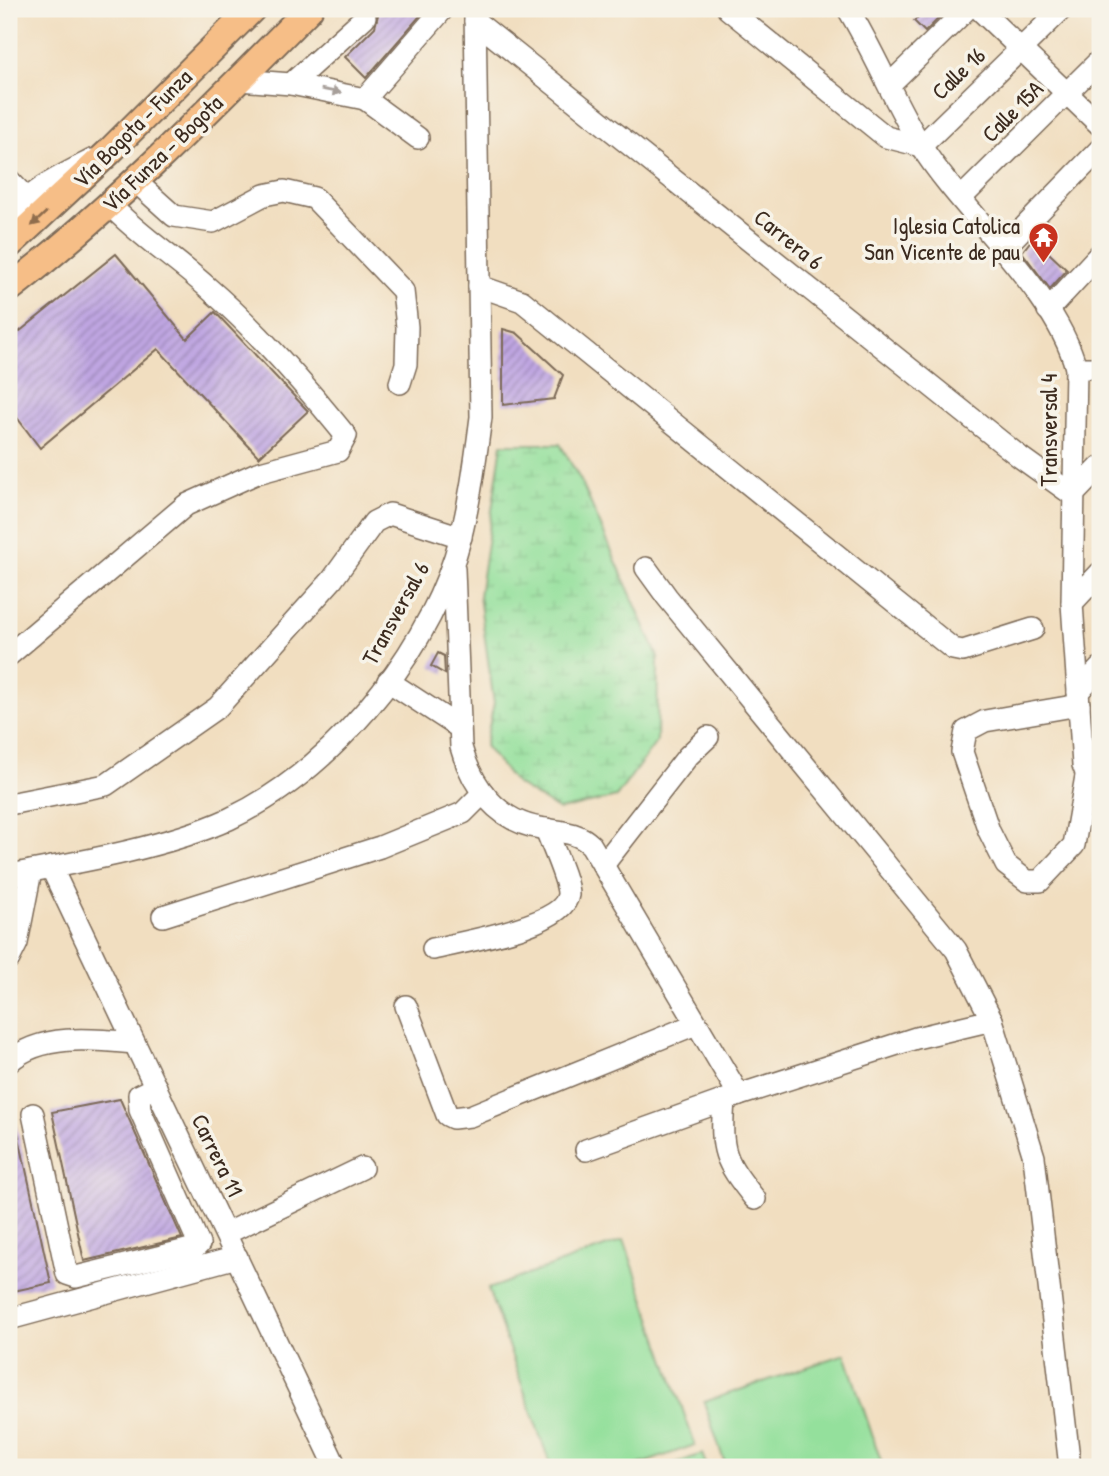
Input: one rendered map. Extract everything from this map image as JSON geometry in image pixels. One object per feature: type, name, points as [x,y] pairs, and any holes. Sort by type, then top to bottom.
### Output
[{"type":"main road","name":"Vía Bogota - Funza","points":[[9,244],[109,152],[251,9]]},
{"type":"main road","name":"Vía Funza - Bogota","points":[[9,289],[62,248],[239,80],[309,9]]},
{"type":"main road","points":[[109,152],[134,180]]},
{"type":"street","points":[[365,99],[443,9]]},
{"type":"street","points":[[728,9],[886,136],[921,146]]},
{"type":"street","points":[[889,85],[967,9]]},
{"type":"street","points":[[979,9],[1100,125]]},
{"type":"street","name":"Calle 16","points":[[921,146],[1062,9]]},
{"type":"street","name":"Transversal 4","points":[[857,13],[889,85],[921,146],[1048,310],[1071,349],[1076,368],[1073,603],[1079,699],[1093,780],[1074,845],[1040,881],[1027,881],[1006,865],[989,831],[961,752],[966,731],[985,721],[1079,699]]},
{"type":"street","name":"Transversal 6","points":[[9,875],[186,835],[248,809],[311,765],[346,732],[388,681],[433,608],[461,537],[481,417],[475,15]]},
{"type":"street","name":"Carrera 6","points":[[475,15],[1020,457],[1073,495]]},
{"type":"street","points":[[291,84],[365,17]]},
{"type":"street","name":"Calle 15A","points":[[961,198],[1100,60]]},
{"type":"street","points":[[239,80],[291,84],[365,99],[418,138]]},
{"type":"street","points":[[1002,250],[1100,149]]},
{"type":"street","points":[[9,218],[25,197],[109,152]]},
{"type":"street","points":[[9,180],[25,197]]},
{"type":"street","points":[[134,180],[174,216],[213,222],[264,195],[285,191],[314,198],[403,291],[407,352],[400,383]]},
{"type":"street","points":[[9,655],[186,505],[257,473],[338,450],[346,436],[279,355],[205,284],[132,229],[109,204]]},
{"type":"street","points":[[1048,310],[1100,254]]},
{"type":"street","points":[[479,286],[522,301],[953,649],[963,651],[1033,629]]},
{"type":"street","points":[[1076,368],[1099,368]]},
{"type":"street","points":[[1073,495],[1100,467]]},
{"type":"street","points":[[9,804],[106,785],[218,707],[332,580],[374,522],[382,516],[390,514],[461,537]]},
{"type":"street","points":[[454,559],[461,747],[468,773],[482,793],[506,815],[546,829],[583,837],[603,865],[696,1024],[731,1098],[721,1139],[729,1166],[755,1199]]},
{"type":"street","points":[[646,568],[956,950],[992,1020],[1034,1157],[1070,1467]]},
{"type":"street","points":[[1073,603],[1100,573]]},
{"type":"street","points":[[1079,699],[1100,668]]},
{"type":"street","points":[[388,681],[460,728]]},
{"type":"street","points":[[603,865],[688,756],[708,737]]},
{"type":"street","points":[[163,916],[380,847],[463,813],[482,793]]},
{"type":"street","points":[[433,949],[546,920],[564,906],[568,894],[546,829]]},
{"type":"street","points":[[9,959],[17,943],[41,869]]},
{"type":"street","name":"Carrera 11","points":[[41,869],[156,1087],[336,1467]]},
{"type":"street","points":[[407,1006],[447,1115],[453,1118],[470,1116],[696,1024]]},
{"type":"street","points":[[586,1150],[731,1098],[916,1038],[992,1020]]},
{"type":"street","points":[[9,1062],[38,1044],[101,1040],[134,1043]]},
{"type":"street","points":[[33,1114],[67,1274],[76,1278],[195,1248],[198,1244],[140,1110],[139,1095],[156,1087]]},
{"type":"street","points":[[227,1233],[362,1168]]},
{"type":"street","points":[[9,1319],[237,1257]]},
{"type":"green space","points":[[502,444],[560,444],[581,481],[658,657],[657,741],[616,797],[559,810],[515,783],[485,746],[494,703],[479,596]]},
{"type":"green space","points":[[624,1240],[695,1445],[633,1467],[551,1467],[488,1289]]},
{"type":"green space","points":[[845,1354],[883,1467],[726,1467],[704,1402]]},
{"type":"green space","points":[[702,1454],[707,1467],[665,1467]]},
{"type":"building","points":[[375,9],[426,9],[366,78],[345,57],[375,27],[378,15]]},
{"type":"building","points":[[926,9],[948,9],[925,32],[914,21]]},
{"type":"building","name":"Iglesia Catolica San Vicente de pau","points":[[1033,238],[1067,270],[1050,289],[1022,252]]},
{"type":"building","points":[[116,254],[187,339],[215,312],[308,411],[259,457],[158,349],[40,448],[9,407],[9,340]]},
{"type":"building","points":[[503,329],[517,333],[563,375],[554,399],[503,405]]},
{"type":"building","points":[[438,653],[444,656],[445,674],[431,666]]},
{"type":"building","points":[[120,1099],[182,1238],[84,1261],[52,1112]]},
{"type":"building","points":[[9,1115],[14,1115],[51,1283],[9,1292]]},
{"type":"place","name":"Iglesia Catolica San Vicente de pau","points":[[1043,265]]}]
